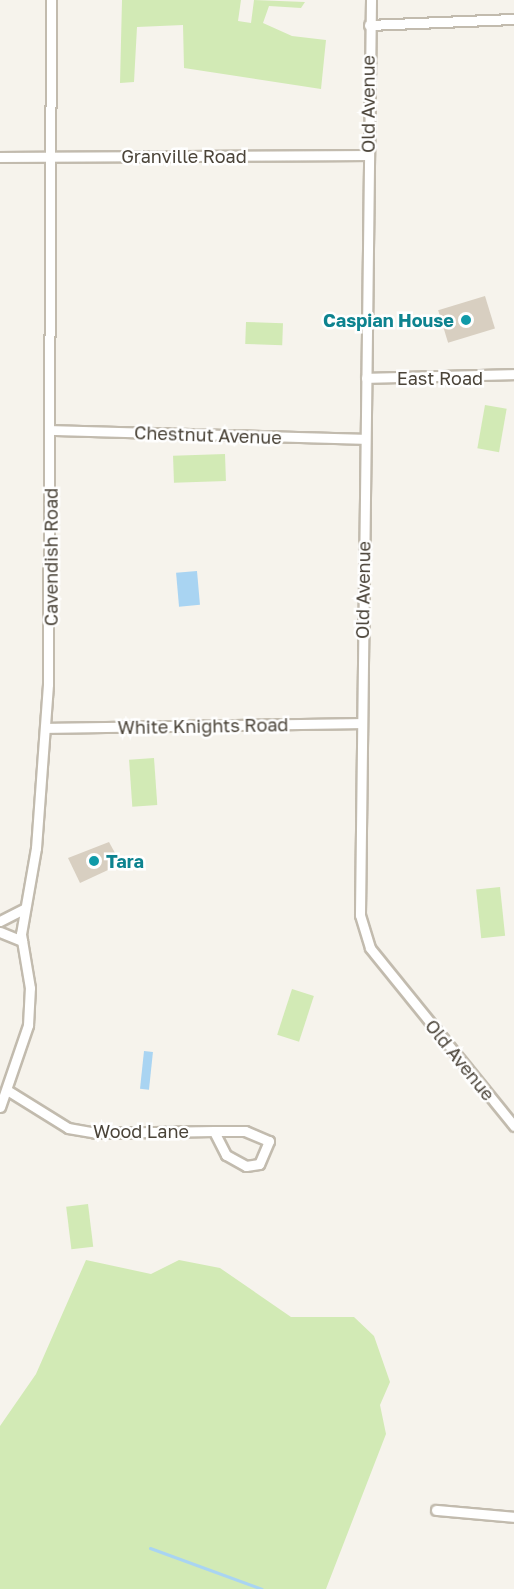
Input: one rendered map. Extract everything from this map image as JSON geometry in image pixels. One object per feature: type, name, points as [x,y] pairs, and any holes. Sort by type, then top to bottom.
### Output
[{"type":"street","name":"Cavendish Road","points":[[0,1107],[28,1025],[30,988],[22,941],[24,909],[36,848],[45,728],[52,577],[48,157],[51,0]]},
{"type":"street","name":"Old Avenue","points":[[371,0],[358,898],[363,932],[370,948],[514,1126]]},
{"type":"street","points":[[369,25],[514,20]]},
{"type":"street","name":"Granville Road","points":[[0,158],[369,154]]},
{"type":"street","name":"East Road","points":[[366,378],[514,374]]},
{"type":"street","name":"Chestnut Avenue","points":[[51,430],[365,439]]},
{"type":"street","name":"White Knights Road","points":[[45,728],[361,723]]},
{"type":"street","points":[[0,921],[24,909]]},
{"type":"street","points":[[0,932],[22,941]]},
{"type":"street","name":"Wood Lane","points":[[7,1090],[68,1128],[95,1133],[214,1131],[245,1131],[269,1141],[259,1164],[246,1166],[226,1155],[214,1131]]},
{"type":"street","points":[[436,1510],[514,1517]]},
{"type":"green space","points":[[122,0],[241,0],[238,21],[251,23],[254,0],[305,2],[301,8],[269,6],[263,23],[292,36],[326,40],[321,89],[184,68],[183,25],[137,27],[134,82],[120,83]]},
{"type":"green space","points":[[246,322],[283,323],[282,345],[245,344]]},
{"type":"green space","points":[[485,405],[507,409],[499,452],[477,448]]},
{"type":"green space","points":[[225,454],[226,481],[174,483],[173,456]]},
{"type":"green space","points":[[154,758],[157,805],[132,807],[129,760]]},
{"type":"green space","points":[[500,887],[505,936],[481,938],[476,890]]},
{"type":"green space","points":[[292,989],[314,996],[299,1042],[277,1035]]},
{"type":"green space","points":[[88,1204],[93,1247],[71,1249],[66,1207]]},
{"type":"green space","points":[[86,1260],[151,1274],[179,1260],[220,1268],[291,1317],[354,1317],[374,1336],[390,1382],[380,1405],[386,1434],[326,1589],[0,1589],[0,1426],[36,1374]]},
{"type":"water","points":[[197,571],[200,605],[179,607],[176,573]]},
{"type":"water","points":[[144,1051],[153,1052],[149,1090],[140,1089]]},
{"type":"building","name":"Caspian House","points":[[485,296],[495,329],[448,343],[438,310]]},
{"type":"building","name":"Tara","points":[[109,842],[121,864],[80,883],[68,858]]},
{"type":"waterway","points":[[150,1548],[262,1589]]},
{"type":"place","name":"Caspian House","points":[[466,320]]},
{"type":"place","name":"Tara","points":[[94,861]]}]
